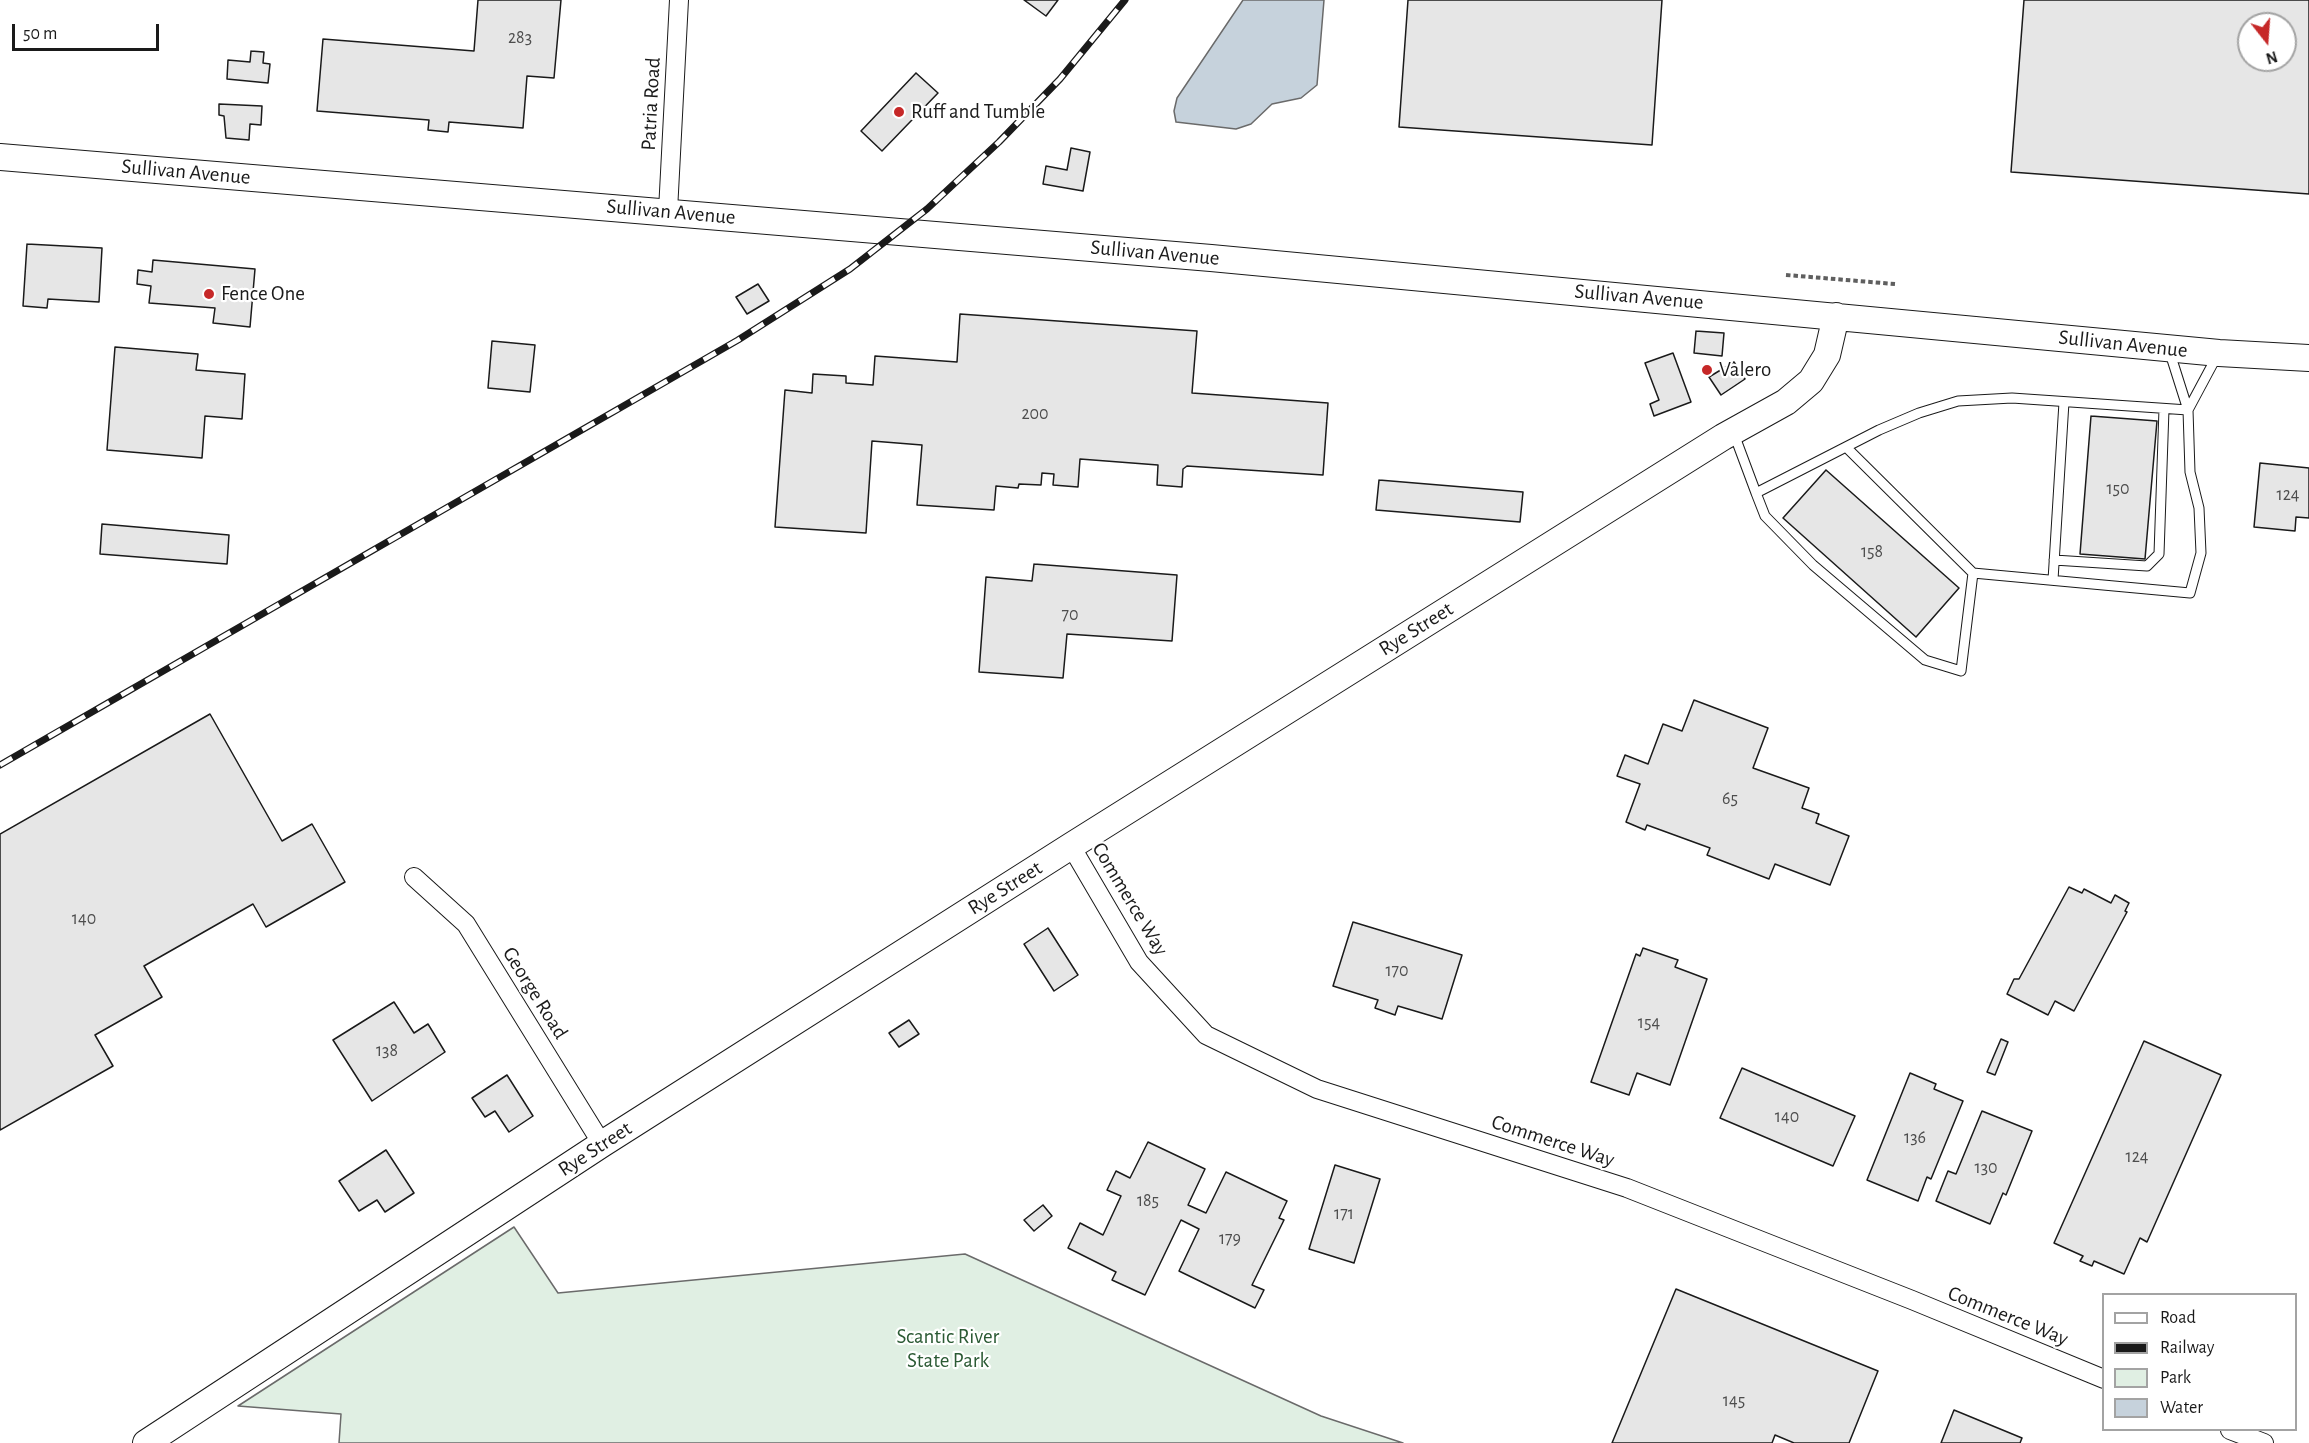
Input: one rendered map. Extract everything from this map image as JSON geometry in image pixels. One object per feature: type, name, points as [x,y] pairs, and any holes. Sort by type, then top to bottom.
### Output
[{"type":"main road","name":"Sullivan Avenue","points":[[0,157],[1210,258],[2219,353],[2309,358]]},
{"type":"main road","name":"Rye Street","points":[[146,1443],[602,1144],[1071,846],[1733,431],[1786,402],[1811,381],[1827,354],[1836,316]]},
{"type":"street","name":"Patria Road","points":[[668,211],[679,0]]},
{"type":"street","name":"Commerce Way","points":[[1071,846],[1139,962],[1206,1035],[1317,1089],[1627,1188],[1902,1296],[2102,1379]]},
{"type":"street","name":"George Road","points":[[414,877],[466,924],[602,1144]]},
{"type":"street","points":[[2233,1431],[2264,1443]]},
{"type":"lane","points":[[1846,447],[1973,573],[2190,593],[2201,553],[2199,508],[2190,472],[2188,410],[2169,348]]},
{"type":"lane","points":[[2188,410],[2219,353]]},
{"type":"lane","points":[[1756,493],[1919,413],[1958,401],[2012,398],[2188,410]]},
{"type":"lane","points":[[2053,580],[2064,402]]},
{"type":"lane","points":[[2055,560],[2147,566],[2159,554],[2164,409]]},
{"type":"lane","points":[[1733,431],[1765,516],[1813,565],[1925,660],[1961,671],[1973,573]]},
{"type":"path","points":[[1786,275],[1895,284]]},
{"type":"green space","name":"Scantic River State Park","points":[[514,1227],[558,1293],[965,1254],[1321,1416],[1403,1443],[339,1443],[341,1414],[238,1406]]},
{"type":"water","points":[[1243,0],[1324,0],[1317,85],[1301,98],[1272,104],[1251,124],[1236,129],[1176,122],[1174,111],[1177,98]]},
{"type":"building","points":[[478,0],[561,0],[554,78],[527,76],[523,128],[449,122],[448,132],[428,130],[429,120],[317,111],[323,39],[474,51]]},
{"type":"building","points":[[1024,0],[1058,0],[1046,16]]},
{"type":"building","points":[[1408,0],[1662,0],[1652,145],[1399,127]]},
{"type":"building","points":[[2024,0],[2309,0],[2309,194],[2011,172]]},
{"type":"building","points":[[251,51],[264,52],[263,63],[270,64],[268,83],[227,79],[228,60],[250,62]]},
{"type":"building","points":[[916,73],[938,93],[882,151],[861,131]]},
{"type":"building","points":[[219,104],[262,106],[261,125],[250,124],[249,140],[226,138],[224,116],[219,115]]},
{"type":"building","points":[[1071,148],[1090,152],[1083,191],[1043,184],[1046,166],[1067,170]]},
{"type":"building","points":[[27,244],[102,248],[99,302],[48,299],[47,308],[23,306]]},
{"type":"building","points":[[153,260],[255,269],[250,327],[213,323],[215,308],[149,303],[151,286],[137,284],[138,270],[152,272]]},
{"type":"building","points":[[758,284],[769,301],[747,314],[736,297]]},
{"type":"building","points":[[960,314],[1197,331],[1192,393],[1328,403],[1323,475],[1187,466],[1183,469],[1182,487],[1157,485],[1158,465],[1080,459],[1078,487],[1053,485],[1054,474],[1042,473],[1041,485],[1019,484],[1018,488],[996,486],[994,510],[917,505],[922,445],[872,441],[866,533],[775,527],[785,390],[812,393],[813,374],[846,376],[846,383],[873,385],[875,356],[957,362]]},
{"type":"building","points":[[1696,331],[1724,333],[1722,356],[1694,353]]},
{"type":"building","points":[[492,341],[535,345],[530,392],[488,388]]},
{"type":"building","points":[[115,347],[198,354],[196,370],[245,374],[242,419],[205,416],[202,458],[107,450]]},
{"type":"building","points":[[1673,353],[1691,402],[1654,416],[1650,404],[1659,400],[1645,363]]},
{"type":"building","points":[[1734,362],[1745,379],[1721,395],[1709,377]]},
{"type":"building","points":[[2091,416],[2157,421],[2145,559],[2080,554]]},
{"type":"building","points":[[2260,463],[2309,468],[2309,518],[2296,517],[2295,531],[2254,527]]},
{"type":"building","points":[[1826,470],[1959,588],[1916,637],[1783,518]]},
{"type":"building","points":[[1379,480],[1523,492],[1520,522],[1376,510]]},
{"type":"building","points":[[102,524],[229,535],[227,564],[100,554]]},
{"type":"building","points":[[1034,564],[1177,575],[1172,641],[1067,634],[1063,678],[979,672],[986,577],[1032,581]]},
{"type":"building","points":[[1694,700],[1768,728],[1753,768],[1809,788],[1802,808],[1819,814],[1816,823],[1849,836],[1830,885],[1775,864],[1769,879],[1707,855],[1710,848],[1647,825],[1645,830],[1626,822],[1640,784],[1617,776],[1625,755],[1648,764],[1663,724],[1682,731]]},
{"type":"building","points":[[210,714],[282,841],[312,824],[345,882],[266,927],[253,904],[144,966],[162,997],[95,1035],[113,1066],[0,1130],[0,834]]},
{"type":"building","points":[[2069,887],[2082,893],[2084,889],[2111,903],[2115,895],[2129,903],[2125,911],[2127,912],[2074,1011],[2055,1001],[2048,1015],[2007,994],[2014,979],[2019,979]]},
{"type":"building","points":[[1353,922],[1462,955],[1442,1019],[1398,1006],[1395,1015],[1375,1008],[1378,1000],[1333,986]]},
{"type":"building","points":[[1048,928],[1078,975],[1054,991],[1024,944]]},
{"type":"building","points":[[1643,948],[1678,960],[1675,967],[1707,979],[1670,1085],[1637,1073],[1629,1095],[1591,1082],[1636,954],[1640,956]]},
{"type":"building","points":[[394,1002],[414,1033],[428,1024],[445,1052],[372,1101],[333,1040]]},
{"type":"building","points":[[909,1020],[919,1034],[899,1047],[889,1033]]},
{"type":"building","points":[[2001,1039],[2008,1042],[1995,1075],[1987,1072]]},
{"type":"building","points":[[2144,1041],[2221,1075],[2147,1242],[2140,1238],[2124,1274],[2094,1261],[2092,1266],[2080,1261],[2083,1256],[2054,1243]]},
{"type":"building","points":[[1742,1068],[1855,1116],[1833,1166],[1720,1118]]},
{"type":"building","points":[[1910,1073],[1936,1084],[1934,1089],[1963,1101],[1931,1179],[1927,1177],[1918,1201],[1867,1180]]},
{"type":"building","points":[[507,1075],[533,1116],[509,1132],[495,1111],[485,1117],[472,1098]]},
{"type":"building","points":[[1982,1111],[2032,1131],[2006,1195],[2003,1193],[1990,1224],[1936,1201],[1948,1171],[1956,1174]]},
{"type":"building","points":[[1148,1142],[1205,1169],[1188,1205],[1206,1213],[1226,1172],[1287,1201],[1279,1218],[1284,1220],[1252,1285],[1264,1290],[1255,1308],[1179,1271],[1199,1229],[1181,1220],[1145,1295],[1112,1280],[1116,1272],[1068,1248],[1080,1223],[1103,1235],[1121,1196],[1107,1190],[1116,1171],[1130,1178]]},
{"type":"building","points":[[386,1150],[414,1193],[385,1212],[377,1200],[359,1211],[339,1181]]},
{"type":"building","points":[[1335,1165],[1380,1179],[1354,1263],[1309,1249]]},
{"type":"building","points":[[1043,1205],[1052,1216],[1034,1231],[1024,1220]]},
{"type":"building","points":[[1676,1289],[1878,1371],[1849,1443],[1794,1443],[1775,1435],[1772,1443],[1612,1443]]},
{"type":"building","points":[[1954,1410],[2022,1438],[2020,1443],[1941,1443]]},
{"type":"railway","points":[[0,765],[738,340],[850,269],[927,209],[999,142],[1060,79],[1125,0]]},
{"type":"place","name":"Ruff and Tumble","points":[[899,112]]},
{"type":"place","name":"Fence One","points":[[209,294]]},
{"type":"place","name":"Valero","points":[[1707,370]]}]
